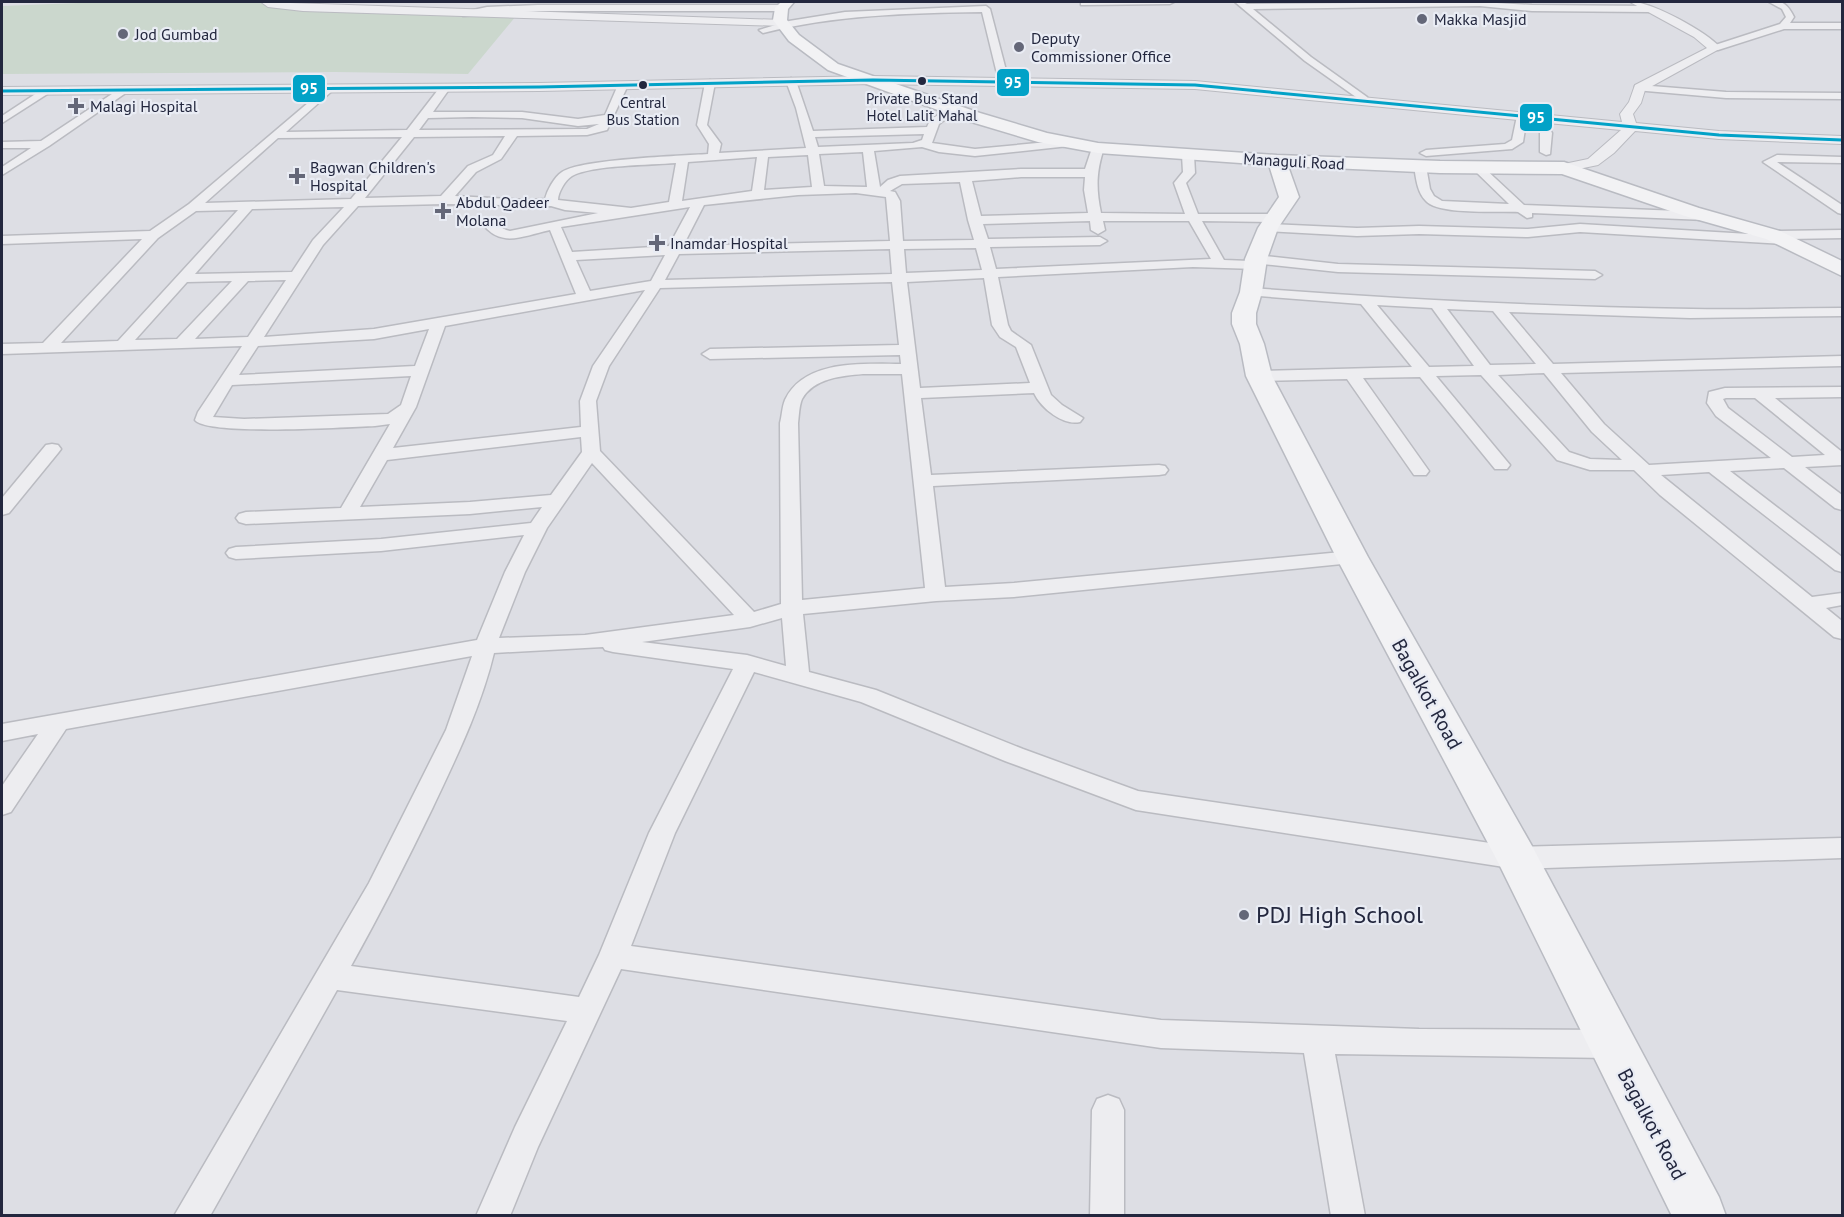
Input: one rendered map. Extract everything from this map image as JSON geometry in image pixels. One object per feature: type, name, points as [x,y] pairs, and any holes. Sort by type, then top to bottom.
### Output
[{"type":"main road","name":"Managuli Road","points":[[783,15],[794,38],[834,68],[1044,138],[1098,148],[1188,155],[1277,160],[1423,160],[1477,167],[1564,168],[1778,238],[1842,269]]},
{"type":"main road","name":"Bagalkot Road","points":[[1277,160],[1289,197],[1261,252],[1244,313],[1244,324],[1252,344],[1259,376],[1352,557],[1517,858],[1610,1044],[1700,1215]]},
{"type":"street","points":[[266,2],[303,8],[469,12],[783,15],[986,9],[1004,82]]},
{"type":"street","points":[[1084,3],[1170,2]]},
{"type":"street","points":[[1635,2],[1698,35],[1714,48]]},
{"type":"street","points":[[1773,2],[1785,7],[1790,17],[1783,26]]},
{"type":"street","points":[[1242,4],[1477,3],[1532,8],[1649,9]]},
{"type":"street","points":[[1473,13],[1468,7],[1477,3]]},
{"type":"street","points":[[1242,4],[1299,52],[1363,99]]},
{"type":"street","points":[[469,12],[680,9],[783,15]]},
{"type":"street","points":[[763,30],[783,15]]},
{"type":"street","points":[[1631,127],[1626,114],[1635,103],[1639,88],[1714,48],[1783,26],[1842,26]]},
{"type":"street","points":[[2,91],[445,88],[873,80],[1195,85],[1363,99],[1719,135],[1842,140]]},
{"type":"street","points":[[791,81],[802,106],[810,134],[819,191]]},
{"type":"street","points":[[710,83],[702,125],[715,144],[713,156]]},
{"type":"street","points":[[274,135],[597,131],[603,128],[623,85]]},
{"type":"street","points":[[408,407],[393,417],[375,421],[244,424],[214,423],[204,420],[206,412],[229,380],[251,342],[298,276],[318,243],[378,177],[445,88]]},
{"type":"street","points":[[1639,88],[1726,94],[1842,96]]},
{"type":"street","points":[[48,347],[153,235],[193,207],[328,89]]},
{"type":"street","points":[[2,172],[125,90]]},
{"type":"street","points":[[2,120],[47,91]]},
{"type":"street","points":[[552,202],[551,197],[562,178],[580,169],[683,158],[923,144],[927,141],[934,122],[953,109]]},
{"type":"street","points":[[423,115],[521,115],[558,122],[606,119]]},
{"type":"street","points":[[1522,116],[1517,142],[1508,147],[1423,160],[1423,187],[1433,203],[1450,206],[1706,216]]},
{"type":"street","points":[[1538,118],[1546,133],[1546,152]]},
{"type":"street","points":[[1564,168],[1593,162],[1609,150],[1631,127]]},
{"type":"street","points":[[810,134],[931,130]]},
{"type":"street","points":[[445,200],[472,169],[497,157],[513,133]]},
{"type":"street","points":[[879,191],[892,183],[942,165],[999,150],[1069,143]]},
{"type":"street","points":[[2,145],[45,144]]},
{"type":"street","points":[[923,144],[942,165],[965,178],[1021,173],[1091,173]]},
{"type":"street","points":[[1098,148],[1091,173],[1090,190],[1105,268]]},
{"type":"street","points":[[868,149],[879,191]]},
{"type":"street","points":[[758,193],[763,154]]},
{"type":"street","points":[[1188,155],[1189,173],[1180,183],[1192,217],[1220,264]]},
{"type":"street","points":[[675,204],[683,158]]},
{"type":"street","points":[[1842,160],[1777,158],[1769,162],[1842,210]]},
{"type":"street","points":[[1477,167],[1523,209],[1543,232]]},
{"type":"street","points":[[965,178],[974,220],[990,274],[1000,325],[1005,334],[1023,345],[1044,397],[1056,410],[1074,418]]},
{"type":"street","points":[[487,222],[502,235],[675,204],[758,193],[879,191],[891,195],[894,201],[899,278],[936,594]]},
{"type":"street","points":[[193,207],[355,201],[481,200],[527,204],[552,202],[565,206],[636,212]]},
{"type":"street","points":[[191,1215],[379,891],[458,730],[476,681],[485,646],[515,572],[537,528],[591,452],[588,401],[593,382],[601,366],[656,284],[699,202]]},
{"type":"street","points":[[122,346],[249,205]]},
{"type":"street","points":[[974,220],[1192,217],[1366,302],[1743,315],[1842,312]]},
{"type":"street","points":[[554,225],[585,297]]},
{"type":"street","points":[[2,349],[183,342],[251,342],[374,334],[656,284],[899,278],[1220,264],[1261,252],[1357,232],[1419,230],[1504,233],[1580,228],[1778,238],[1842,234]]},
{"type":"street","points":[[3,241],[153,235]]},
{"type":"street","points":[[567,256],[675,250],[1100,241]]},
{"type":"street","points":[[1261,252],[1338,268],[1595,275]]},
{"type":"street","points":[[183,342],[245,276]]},
{"type":"street","points":[[183,278],[298,276]]},
{"type":"street","points":[[1366,302],[1501,465]]},
{"type":"street","points":[[1436,304],[1486,371],[1563,456],[1578,464],[1640,468],[1842,459]]},
{"type":"street","points":[[1497,307],[1598,428],[1640,468],[1842,632]]},
{"type":"street","points":[[347,514],[408,407],[419,371],[439,321]]},
{"type":"street","points":[[710,354],[908,360]]},
{"type":"street","points":[[798,677],[792,608],[789,423],[794,400],[803,388],[823,376],[908,360]]},
{"type":"street","points":[[1259,376],[1838,365]]},
{"type":"street","points":[[229,380],[419,371]]},
{"type":"street","points":[[1352,375],[1420,471]]},
{"type":"street","points":[[912,393],[1040,387]]},
{"type":"street","points":[[1842,392],[1725,393],[1716,396],[1715,403],[1722,412],[1842,504]]},
{"type":"street","points":[[1759,393],[1842,459]]},
{"type":"street","points":[[381,455],[591,431]]},
{"type":"street","points":[[2,509],[52,450]]},
{"type":"street","points":[[591,452],[750,620]]},
{"type":"street","points":[[1712,466],[1842,566]]},
{"type":"street","points":[[922,481],[1159,470]]},
{"type":"street","points":[[246,518],[470,508],[557,500]]},
{"type":"street","points":[[236,553],[381,545],[537,528]]},
{"type":"street","points":[[2,732],[485,646],[585,642],[750,620],[792,608],[936,594],[1014,590],[1352,557]]},
{"type":"street","points":[[1808,604],[1842,599]]},
{"type":"street","points":[[585,642],[747,663],[868,696],[1014,755],[1136,800],[1517,858],[1842,848]]},
{"type":"street","points":[[493,1215],[526,1138],[614,956],[662,834],[747,663]]},
{"type":"street","points":[[2,805],[58,723]]},
{"type":"street","points":[[614,956],[1161,1034],[1610,1044]]},
{"type":"street","points":[[330,976],[587,1011]]},
{"type":"street","points":[[1317,1039],[1348,1215]]},
{"type":"street","points":[[1107,1215],[1108,1110]]},
{"type":"shaded area","points":[[104,2],[266,2],[516,16],[468,74],[335,72],[2,74],[2,6]]},
{"type":"shaded area","points":[[346,2],[661,2],[369,3]]},
{"type":"transit line","name":"95","points":[[2,91],[539,87],[873,80],[1195,85],[1719,135],[1842,140]]},
{"type":"place","name":"Makka Masjid","points":[[1422,19]]},
{"type":"place","name":"Jod Gumbad","points":[[123,34]]},
{"type":"place","name":"Deputy Commissioner Office","points":[[1019,47]]},
{"type":"place","name":"Private Bus Stand Hotel Lalit Mahal","points":[[922,81]]},
{"type":"place","name":"Central Bus Station","points":[[643,85]]},
{"type":"place","name":"Malagi Hospital","points":[[76,106]]},
{"type":"place","name":"Bagwan Children's Hospital","points":[[297,176]]},
{"type":"place","name":"Abdul Qadeer Molana","points":[[443,211]]},
{"type":"place","name":"Inamdar Hospital","points":[[657,243]]},
{"type":"place","name":"PDJ High School","points":[[1244,915]]}]
